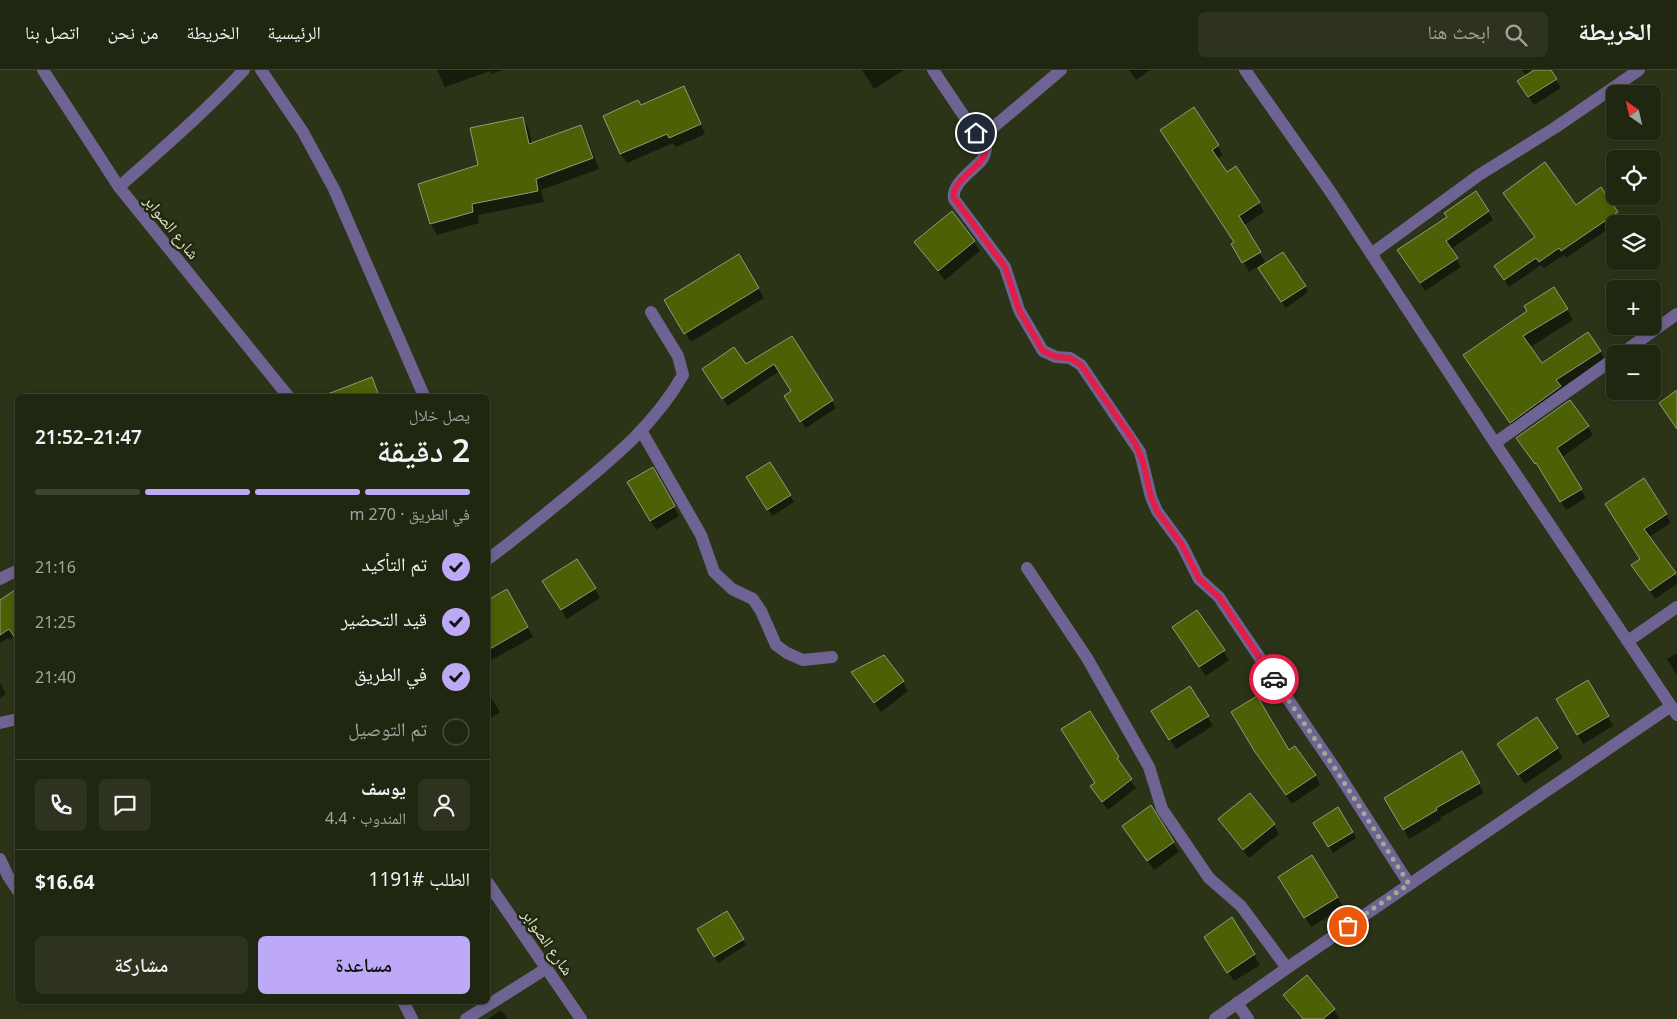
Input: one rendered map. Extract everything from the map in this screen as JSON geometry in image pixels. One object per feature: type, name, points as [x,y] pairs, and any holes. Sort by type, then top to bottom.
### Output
[{"type":"street","name":"شارع الصوابر","points":[[43,70],[119,187],[286,394]]},
{"type":"street","points":[[119,187],[213,103],[244,70]]},
{"type":"street","points":[[261,70],[303,132],[334,189],[423,394]]},
{"type":"street","points":[[933,70],[986,149]]},
{"type":"street","points":[[1061,70],[1048,74],[990,130],[986,137],[986,149],[983,159],[956,187],[953,195],[956,202],[1005,267],[1014,296],[1026,324],[1043,351],[1056,357],[1070,358],[1081,365],[1135,443],[1143,462],[1151,497],[1157,511],[1182,545],[1199,579],[1219,597],[1336,770],[1409,884]]},
{"type":"street","points":[[1214,1019],[1409,884],[1674,711],[1330,191],[1245,70]]},
{"type":"street","points":[[1371,254],[1479,175],[1556,127],[1639,70]]},
{"type":"street","points":[[490,557],[600,469],[642,432],[672,395],[683,375],[678,356],[651,312]]},
{"type":"street","points":[[1634,345],[1677,314]]},
{"type":"street","points":[[1495,443],[1606,364]]},
{"type":"street","points":[[642,432],[701,535],[714,572],[732,588],[753,599],[761,611],[776,645],[787,654],[803,660],[832,657]]},
{"type":"street","points":[[1027,568],[1087,658],[1149,767],[1162,809],[1209,878],[1241,906],[1287,968]]},
{"type":"street","points":[[0,579],[15,572]]},
{"type":"street","points":[[1628,641],[1677,607]]},
{"type":"street","points":[[0,723],[15,720]]},
{"type":"street","points":[[0,859],[15,886]]},
{"type":"street","name":"شارع الصوابر","points":[[490,886],[581,1019]]},
{"type":"street","points":[[490,1004],[547,968]]},
{"type":"street","points":[[1237,1003],[1248,1019]]},
{"type":"street","points":[[404,1004],[412,1019]]},
{"type":"street","points":[[466,1019],[490,1004]]},
{"type":"building","points":[[1534,70],[1551,70],[1557,79],[1528,97],[1517,81]]},
{"type":"building","points":[[684,86],[701,124],[669,138],[667,134],[620,154],[603,116],[638,100],[641,105]]},
{"type":"building","points":[[1194,107],[1219,145],[1212,150],[1227,172],[1236,166],[1260,202],[1239,216],[1261,252],[1242,263],[1231,244],[1234,242],[1160,130]]},
{"type":"building","points":[[523,117],[529,144],[581,125],[593,158],[536,179],[538,191],[472,204],[473,212],[430,224],[418,184],[478,165],[470,128]]},
{"type":"building","points":[[1545,162],[1576,205],[1601,187],[1606,194],[1606,205],[1613,205],[1618,212],[1614,215],[1606,215],[1606,220],[1561,251],[1559,248],[1539,262],[1536,258],[1504,280],[1494,266],[1535,237],[1503,193]]},
{"type":"building","points":[[1476,191],[1489,211],[1446,241],[1458,258],[1420,283],[1397,250],[1447,217],[1444,213]]},
{"type":"building","points":[[952,211],[975,241],[938,271],[914,242]]},
{"type":"building","points":[[1283,252],[1306,286],[1281,302],[1258,268]]},
{"type":"building","points":[[739,254],[759,288],[684,334],[664,300]]},
{"type":"building","points":[[1554,287],[1568,309],[1523,336],[1542,363],[1588,332],[1601,351],[1556,380],[1561,386],[1510,423],[1463,355],[1527,311],[1524,306]]},
{"type":"building","points":[[792,336],[833,400],[800,422],[784,396],[791,391],[774,364],[722,399],[702,369],[734,347],[746,364]]},
{"type":"building","points":[[372,377],[378,394],[328,394]]},
{"type":"building","points":[[1677,390],[1677,429],[1659,403]]},
{"type":"building","points":[[1570,400],[1589,426],[1557,448],[1582,489],[1560,502],[1536,463],[1516,438]]},
{"type":"building","points":[[770,462],[791,495],[767,510],[746,477]]},
{"type":"building","points":[[653,467],[675,506],[650,521],[627,482]]},
{"type":"building","points":[[1644,478],[1667,514],[1644,529],[1676,573],[1650,591],[1631,565],[1640,559],[1605,504]]},
{"type":"building","points":[[577,559],[596,588],[561,610],[542,581]]},
{"type":"building","points":[[507,589],[528,627],[490,649],[490,599]]},
{"type":"building","points":[[15,590],[15,638],[9,629],[0,635],[0,600]]},
{"type":"building","points":[[1197,610],[1225,650],[1199,667],[1172,627]]},
{"type":"building","points":[[884,655],[904,681],[874,703],[851,672]]},
{"type":"building","points":[[1588,680],[1609,716],[1577,735],[1556,699]]},
{"type":"building","points":[[1190,686],[1209,716],[1169,740],[1151,711]]},
{"type":"building","points":[[1257,696],[1289,750],[1295,746],[1316,775],[1286,795],[1255,752],[1231,712]]},
{"type":"building","points":[[1090,711],[1119,757],[1117,758],[1132,779],[1102,802],[1090,786],[1095,783],[1061,729]]},
{"type":"building","points":[[1537,717],[1558,748],[1518,775],[1497,744]]},
{"type":"building","points":[[1462,751],[1480,783],[1436,808],[1437,810],[1403,830],[1384,798]]},
{"type":"building","points":[[1250,793],[1275,824],[1243,850],[1218,819]]},
{"type":"building","points":[[1151,805],[1174,842],[1147,861],[1122,826]]},
{"type":"building","points":[[1338,807],[1353,832],[1328,847],[1313,823]]},
{"type":"building","points":[[1312,855],[1338,897],[1304,918],[1278,877]]},
{"type":"building","points":[[727,911],[744,939],[714,957],[697,929]]},
{"type":"building","points":[[1232,917],[1255,954],[1227,973],[1204,937]]},
{"type":"building","points":[[1307,975],[1335,1009],[1323,1019],[1303,1019],[1283,995]]},
{"type":"way so far","points":[[1274,679],[1336,770],[1409,884],[1348,926]]},
{"type":"route","points":[[976,133],[986,149],[984,156],[954,190],[953,195],[956,202],[1005,267],[1019,310],[1043,351],[1056,357],[1076,360],[1081,365],[1135,443],[1140,452],[1151,497],[1157,511],[1182,545],[1194,572],[1219,597],[1274,679]]}]
